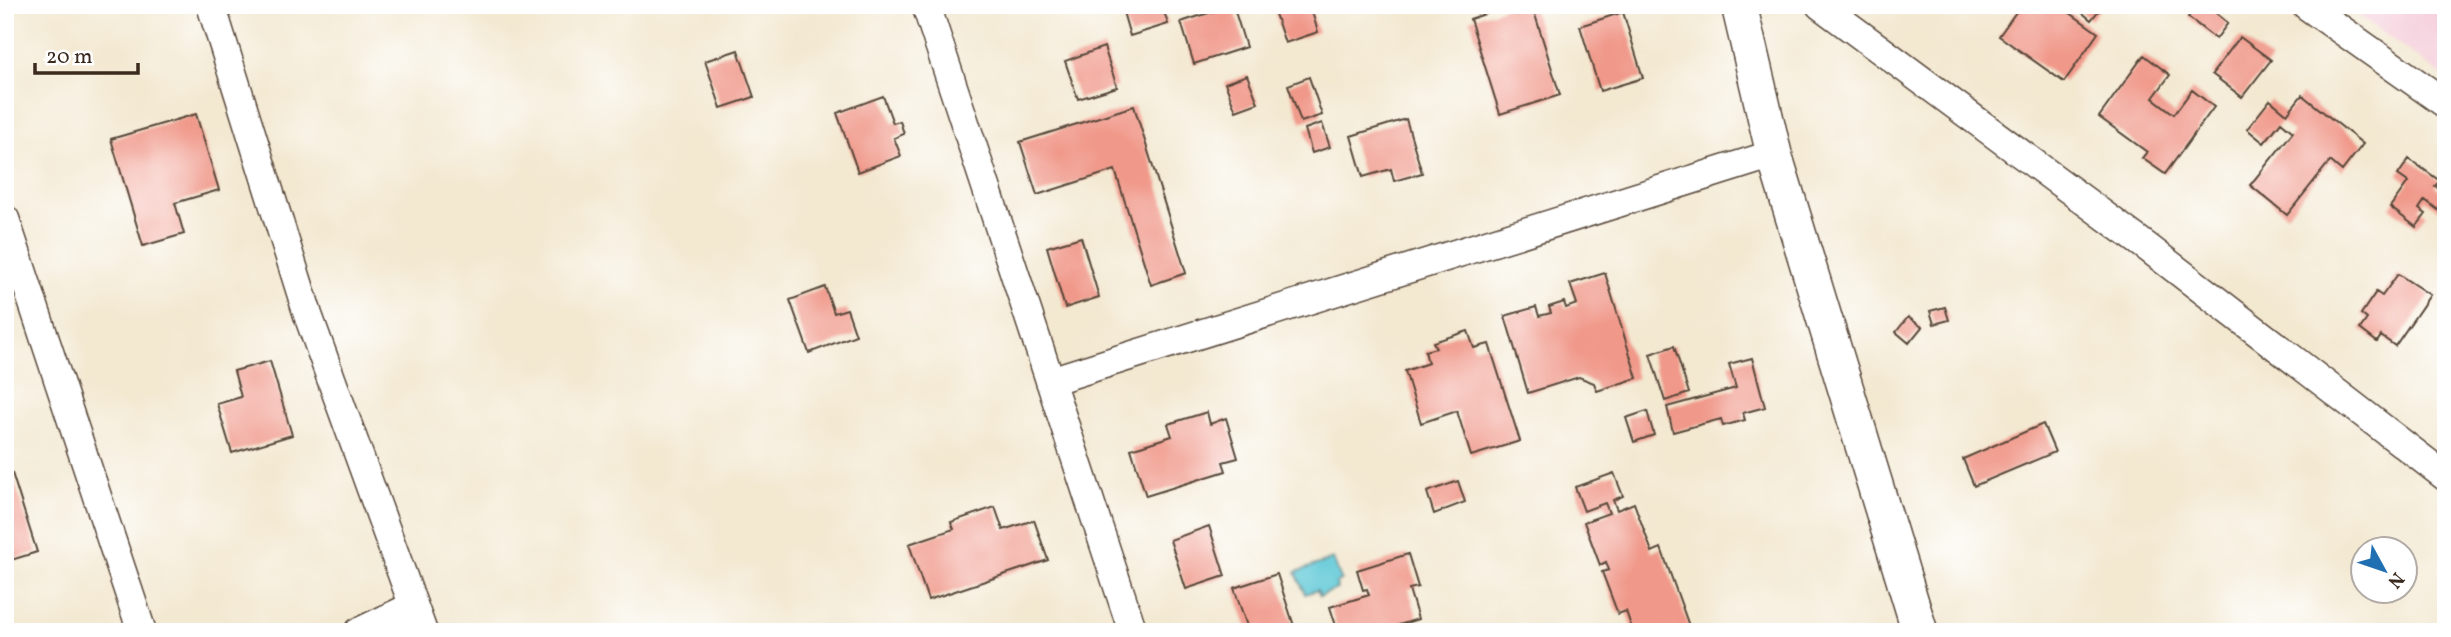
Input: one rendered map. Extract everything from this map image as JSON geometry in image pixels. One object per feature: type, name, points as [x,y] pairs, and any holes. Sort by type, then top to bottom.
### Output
[{"type":"street","points":[[211,5],[307,315],[418,619],[359,632]]},
{"type":"street","points":[[926,5],[1133,632]]},
{"type":"street","points":[[1738,5],[1774,154],[1917,631]]},
{"type":"street","points":[[1820,5],[2147,247],[2446,477]]},
{"type":"street","points":[[2306,5],[2446,104]]},
{"type":"street","points":[[1050,381],[1774,154]]},
{"type":"street","points":[[5,219],[142,632]]},
{"type":"shaded area","points":[[2344,5],[2446,5],[2446,78]]},
{"type":"water","points":[[1333,559],[1341,580],[1336,583],[1337,589],[1320,596],[1317,590],[1305,594],[1296,572]]},
{"type":"building","points":[[1121,5],[1162,5],[1168,24],[1130,36]]},
{"type":"building","points":[[1233,5],[1246,47],[1194,64],[1181,22]]},
{"type":"building","points":[[1272,5],[1310,5],[1318,32],[1285,43]]},
{"type":"building","points":[[1512,5],[1532,5],[1560,95],[1500,114],[1470,19]]},
{"type":"building","points":[[2021,5],[2059,5],[2098,33],[2064,82],[1999,36]]},
{"type":"building","points":[[2073,5],[2103,5],[2091,20]]},
{"type":"building","points":[[2197,5],[2206,5],[2228,23],[2216,39],[2188,17]]},
{"type":"building","points":[[1623,12],[1643,78],[1600,91],[1580,26]]},
{"type":"building","points":[[2240,37],[2271,60],[2242,97],[2212,74]]},
{"type":"building","points":[[1104,47],[1117,87],[1078,99],[1065,61]]},
{"type":"building","points":[[738,50],[754,97],[721,108],[705,61]]},
{"type":"building","points":[[2144,55],[2170,75],[2153,98],[2174,114],[2192,90],[2214,107],[2165,174],[2142,158],[2147,152],[2099,117]]},
{"type":"building","points":[[1247,75],[1258,103],[1236,111],[1225,83]]},
{"type":"building","points":[[1309,77],[1322,115],[1301,122],[1288,85]]},
{"type":"building","points":[[2302,95],[2363,144],[2342,171],[2330,161],[2287,215],[2250,185],[2293,132],[2281,122],[2264,143],[2247,129],[2270,100],[2287,114]]},
{"type":"building","points":[[883,96],[893,123],[900,121],[904,134],[894,138],[901,156],[858,172],[837,113]]},
{"type":"building","points":[[1134,106],[1186,273],[1151,285],[1115,170],[1037,195],[1020,142]]},
{"type":"building","points":[[196,114],[219,190],[175,203],[184,234],[143,246],[111,139]]},
{"type":"building","points":[[1406,119],[1422,173],[1394,181],[1391,169],[1363,177],[1351,136]]},
{"type":"building","points":[[1322,123],[1330,147],[1312,153],[1305,129]]},
{"type":"building","points":[[2409,159],[2440,181],[2435,186],[2446,194],[2438,210],[2425,200],[2419,209],[2426,214],[2416,227],[2390,207],[2408,182],[2398,175]]},
{"type":"building","points":[[1081,237],[1099,297],[1065,308],[1047,247]]},
{"type":"building","points":[[1605,273],[1637,378],[1597,391],[1594,383],[1579,377],[1528,393],[1505,316],[1536,307],[1539,316],[1551,313],[1549,307],[1564,302],[1566,308],[1577,304],[1570,284]]},
{"type":"building","points":[[2398,274],[2430,295],[2395,346],[2381,336],[2377,342],[2360,329],[2367,319],[2361,314],[2376,292],[2382,296]]},
{"type":"building","points":[[825,287],[834,313],[847,309],[856,335],[809,353],[790,300]]},
{"type":"building","points":[[1945,307],[1949,320],[1934,324],[1930,311]]},
{"type":"building","points":[[1908,317],[1922,327],[1909,343],[1896,332]]},
{"type":"building","points":[[1468,331],[1474,348],[1489,344],[1520,441],[1471,456],[1457,411],[1421,423],[1405,371],[1428,363],[1425,351],[1436,348],[1433,342]]},
{"type":"building","points":[[1674,346],[1689,393],[1665,401],[1650,354]]},
{"type":"building","points":[[1752,358],[1765,407],[1743,413],[1745,420],[1723,426],[1721,419],[1673,432],[1667,407],[1736,388],[1729,364]]},
{"type":"building","points":[[270,361],[292,435],[232,453],[217,404],[241,397],[234,371]]},
{"type":"building","points":[[1647,411],[1654,435],[1634,442],[1626,418]]},
{"type":"building","points":[[1207,412],[1210,424],[1226,418],[1238,458],[1223,462],[1226,471],[1146,496],[1131,449],[1172,436],[1168,424]]},
{"type":"building","points":[[2043,424],[2055,452],[1974,486],[1963,459]]},
{"type":"building","points":[[5,451],[37,552],[5,562]]},
{"type":"building","points":[[1614,473],[1623,496],[1613,500],[1617,510],[1634,503],[1652,552],[1661,548],[1689,626],[1673,632],[1633,632],[1626,611],[1618,614],[1602,572],[1609,570],[1606,562],[1600,565],[1584,522],[1609,513],[1605,503],[1584,511],[1575,487]]},
{"type":"building","points":[[1458,481],[1465,502],[1434,514],[1427,492]]},
{"type":"building","points":[[995,507],[1003,530],[1034,520],[1048,560],[928,600],[909,544],[954,529],[951,522]]},
{"type":"building","points":[[1209,526],[1225,576],[1186,589],[1170,540]]},
{"type":"building","points":[[1408,554],[1418,587],[1409,589],[1418,619],[1393,627],[1394,632],[1338,632],[1330,607],[1369,595],[1367,589],[1363,590],[1357,570]]},
{"type":"building","points":[[1277,574],[1296,632],[1249,632],[1234,588]]}]
